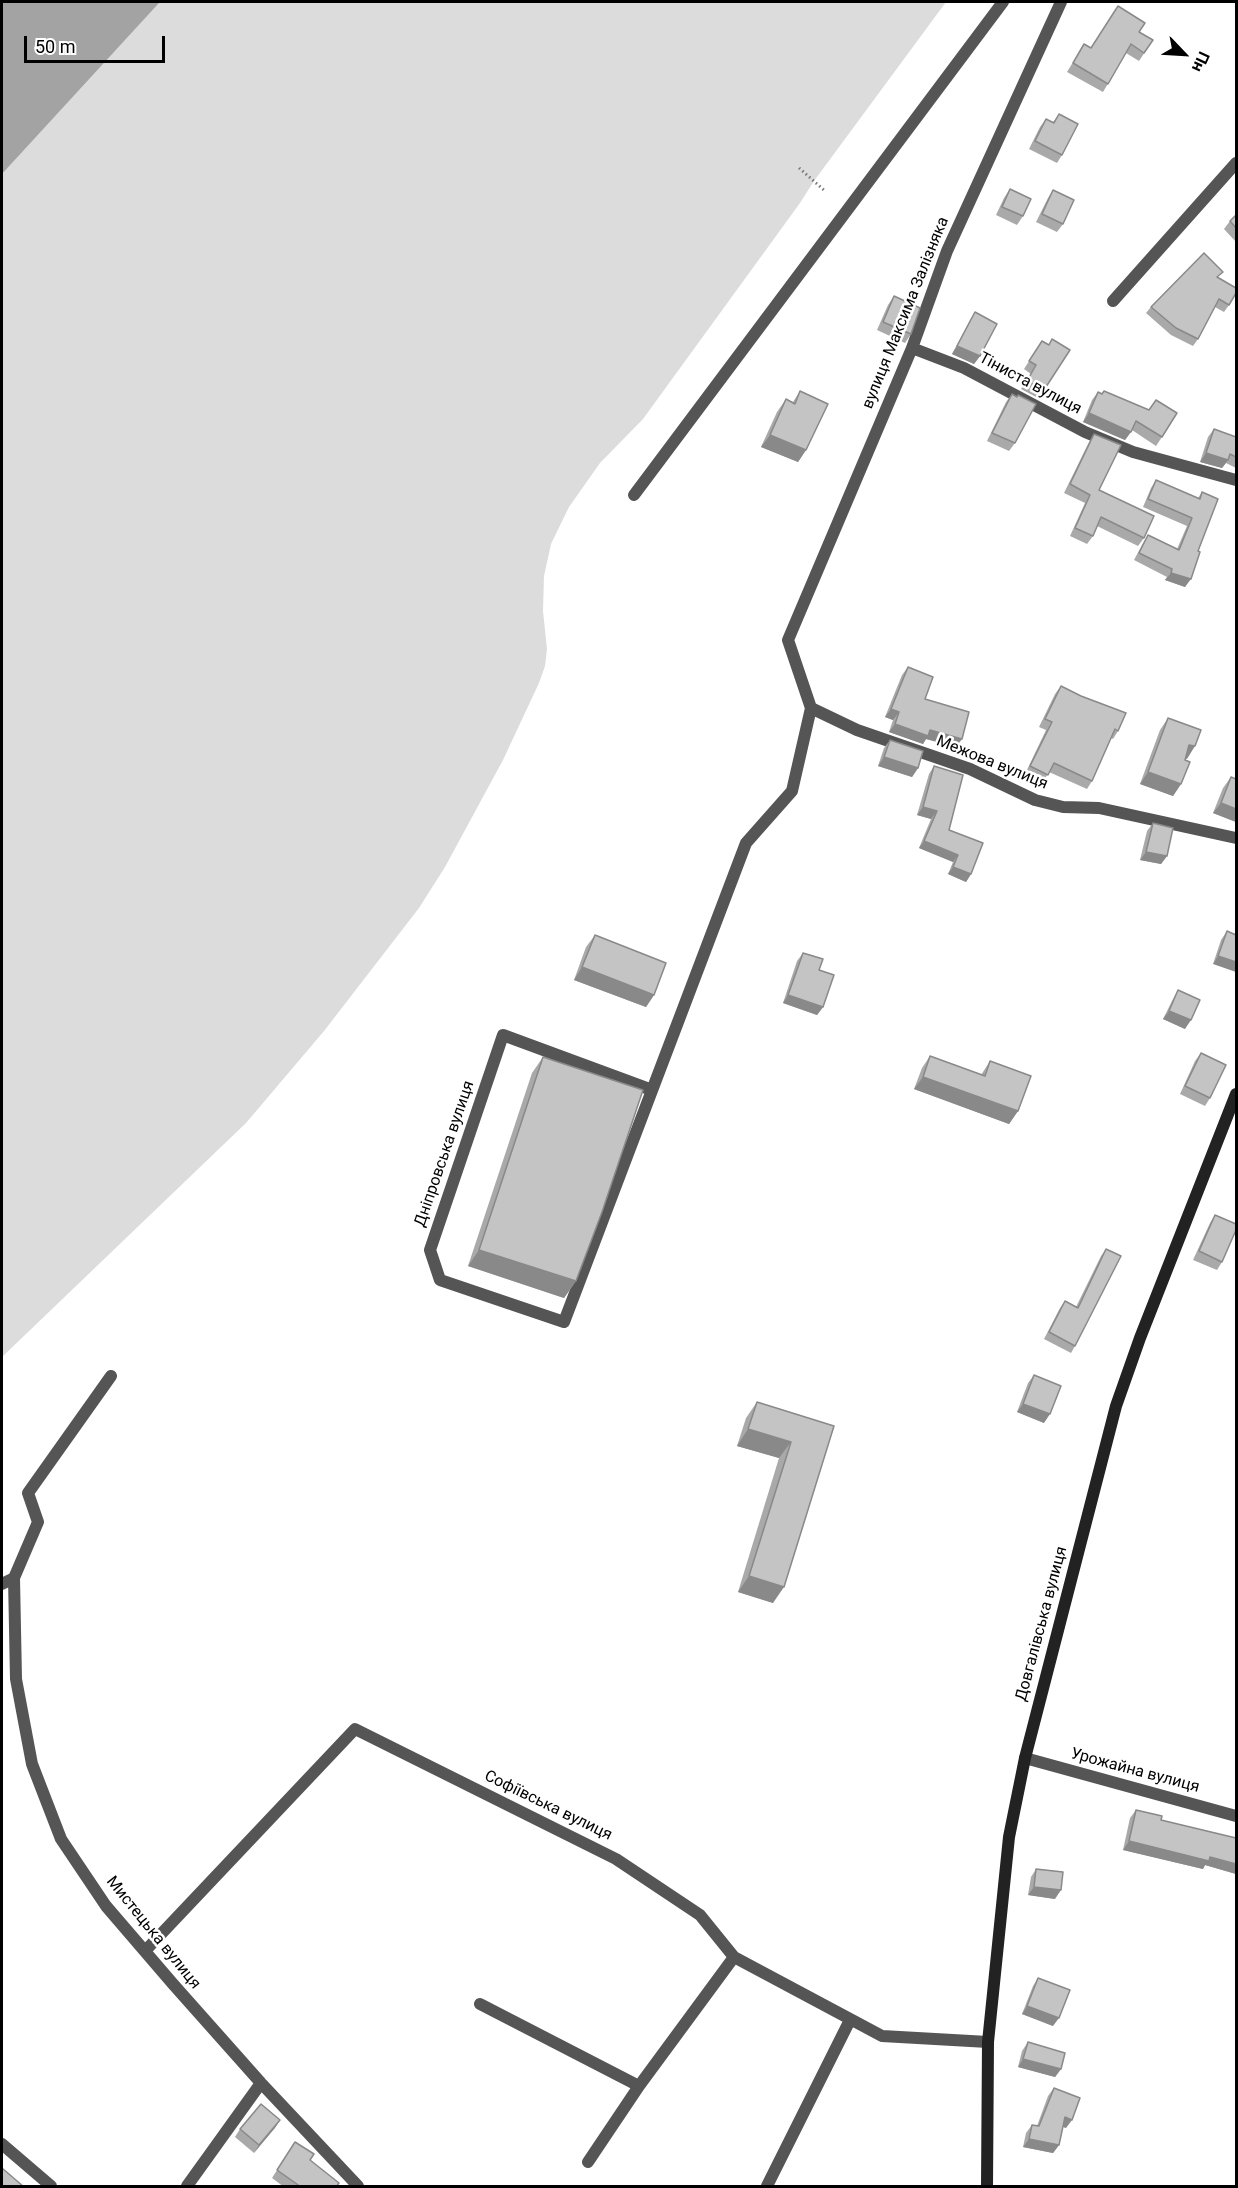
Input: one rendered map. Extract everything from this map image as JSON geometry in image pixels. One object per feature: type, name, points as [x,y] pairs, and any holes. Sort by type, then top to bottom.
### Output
[{"type":"street","points":[[634,495],[1003,2]]},
{"type":"street","name":"вулиця Максима Залізняка","points":[[811,708],[788,640],[912,348],[948,250],[1061,2]]},
{"type":"street","points":[[1113,301],[1236,163]]},
{"type":"street","name":"Тіниста вулиця","points":[[912,348],[964,368],[1084,432],[1133,452],[1236,480]]},
{"type":"street","name":"Межова вулиця","points":[[811,708],[857,730],[970,769],[1035,800],[1063,807],[1099,808],[1236,838]]},
{"type":"street","name":"Дніпровська вулиця","points":[[652,1090],[502,1035],[430,1250],[440,1280],[564,1322],[746,843],[792,791],[811,708]]},
{"type":"street","name":"Довгалівська вулиця","points":[[987,2187],[988,2042],[1009,1837],[1024,1758],[1116,1406],[1236,1094]]},
{"type":"street","points":[[2,1584],[15,1578],[38,1522],[28,1493],[111,1377]]},
{"type":"street","name":"Мистецька вулиця","points":[[15,1578],[16,1679],[32,1764],[61,1839],[106,1906],[261,2083],[358,2187]]},
{"type":"street","name":"Софіївська вулиця","points":[[145,1951],[355,1729],[616,1858],[700,1915],[734,1957],[882,2036],[988,2042]]},
{"type":"street","name":"Урожайна вулиця","points":[[1024,1758],[1236,1816]]},
{"type":"street","points":[[588,2162],[639,2086],[734,1957]]},
{"type":"street","points":[[480,2004],[639,2086]]},
{"type":"street","points":[[767,2187],[850,2020]]},
{"type":"street","points":[[187,2187],[261,2083]]},
{"type":"street","points":[[2,2144],[51,2187]]},
{"type":"path","points":[[799,168],[825,191]]},
{"type":"shaded area","points":[[2,2],[160,2],[2,174]]},
{"type":"shaded area","points":[[160,2],[946,2],[643,419],[600,463],[569,507],[551,544],[544,576],[543,611],[547,649],[545,666],[539,683],[503,760],[445,867],[419,908],[324,1031],[246,1123],[2,1357],[2,174]]},
{"type":"building","points":[[1118,6],[1145,23],[1139,32],[1153,40],[1144,53],[1131,44],[1108,84],[1073,63],[1084,44],[1091,48]]},
{"type":"building","points":[[1059,114],[1078,124],[1062,155],[1035,141],[1046,119],[1054,123]]},
{"type":"building","points":[[1010,189],[1031,199],[1023,216],[1002,207]]},
{"type":"building","points":[[1053,190],[1074,200],[1063,224],[1042,214]]},
{"type":"building","points":[[1236,215],[1236,228],[1230,221]]},
{"type":"building","points":[[1204,253],[1223,272],[1217,277],[1236,288],[1236,293],[1229,305],[1219,299],[1198,339],[1176,328],[1151,307]]},
{"type":"building","points":[[894,296],[920,308],[911,334],[883,322]]},
{"type":"building","points":[[975,312],[997,324],[980,356],[957,346]]},
{"type":"building","points":[[1052,339],[1070,350],[1044,390],[1027,381],[1036,365],[1029,361],[1042,341],[1049,345]]},
{"type":"building","points":[[800,391],[828,404],[806,450],[770,435],[786,399],[795,404]]},
{"type":"building","points":[[1104,391],[1149,410],[1156,400],[1177,413],[1162,437],[1136,421],[1131,432],[1089,413],[1098,392],[1102,394]]},
{"type":"building","points":[[1012,394],[1036,404],[1015,443],[992,433]]},
{"type":"building","points":[[1214,429],[1236,437],[1236,457],[1230,454],[1228,460],[1206,453]]},
{"type":"building","points":[[1094,434],[1121,445],[1099,490],[1154,516],[1144,538],[1101,517],[1093,536],[1075,528],[1090,495],[1070,484]]},
{"type":"building","points":[[1156,480],[1200,499],[1202,492],[1218,499],[1198,551],[1200,552],[1191,579],[1171,573],[1172,569],[1139,553],[1148,535],[1179,550],[1192,518],[1148,499]]},
{"type":"building","points":[[908,667],[933,677],[925,699],[969,712],[962,739],[930,730],[928,736],[895,724],[899,712],[891,709]]},
{"type":"building","points":[[1061,686],[1126,713],[1118,731],[1115,729],[1092,781],[1054,763],[1048,775],[1030,766],[1052,722],[1045,719]]},
{"type":"building","points":[[1168,718],[1201,730],[1195,746],[1189,745],[1185,760],[1190,762],[1181,784],[1148,772]]},
{"type":"building","points":[[890,740],[923,751],[918,768],[884,757]]},
{"type":"building","points":[[934,766],[963,775],[949,830],[983,843],[971,874],[953,867],[958,855],[924,841],[937,811],[923,807]]},
{"type":"building","points":[[1231,777],[1236,779],[1236,809],[1221,803]]},
{"type":"building","points":[[1153,823],[1173,828],[1167,856],[1146,852]]},
{"type":"building","points":[[1227,931],[1236,935],[1236,962],[1218,956]]},
{"type":"building","points":[[595,935],[666,963],[654,995],[582,967]]},
{"type":"building","points":[[803,953],[823,959],[819,970],[834,975],[823,1007],[788,995]]},
{"type":"building","points":[[1178,990],[1200,1000],[1191,1020],[1169,1011]]},
{"type":"building","points":[[1201,1053],[1226,1065],[1210,1098],[1185,1086]]},
{"type":"building","points":[[930,1056],[985,1076],[990,1061],[1031,1076],[1018,1111],[923,1077]]},
{"type":"building","points":[[543,1057],[643,1090],[576,1281],[479,1250]]},
{"type":"building","points":[[1215,1215],[1236,1224],[1236,1230],[1222,1262],[1199,1251]]},
{"type":"building","points":[[1106,1249],[1121,1256],[1075,1346],[1049,1332],[1065,1301],[1078,1308]]},
{"type":"building","points":[[1034,1375],[1061,1386],[1050,1414],[1023,1404]]},
{"type":"building","points":[[757,1402],[834,1426],[784,1587],[749,1576],[791,1442],[748,1429]]},
{"type":"building","points":[[1136,1810],[1162,1816],[1161,1820],[1236,1838],[1236,1864],[1210,1857],[1209,1861],[1129,1841]]},
{"type":"building","points":[[1036,1869],[1063,1872],[1061,1890],[1034,1887]]},
{"type":"building","points":[[1038,1978],[1070,1990],[1059,2018],[1027,2006]]},
{"type":"building","points":[[1028,2042],[1065,2053],[1061,2069],[1023,2059]]},
{"type":"building","points":[[1054,2088],[1080,2098],[1072,2120],[1065,2117],[1059,2145],[1029,2139],[1032,2125],[1039,2126]]},
{"type":"building","points":[[261,2104],[280,2120],[259,2145],[240,2129]]},
{"type":"building","points":[[295,2142],[314,2154],[310,2160],[339,2183],[336,2187],[301,2187],[277,2170]]},
{"type":"building","points":[[2,2168],[24,2187],[2,2187]]}]
